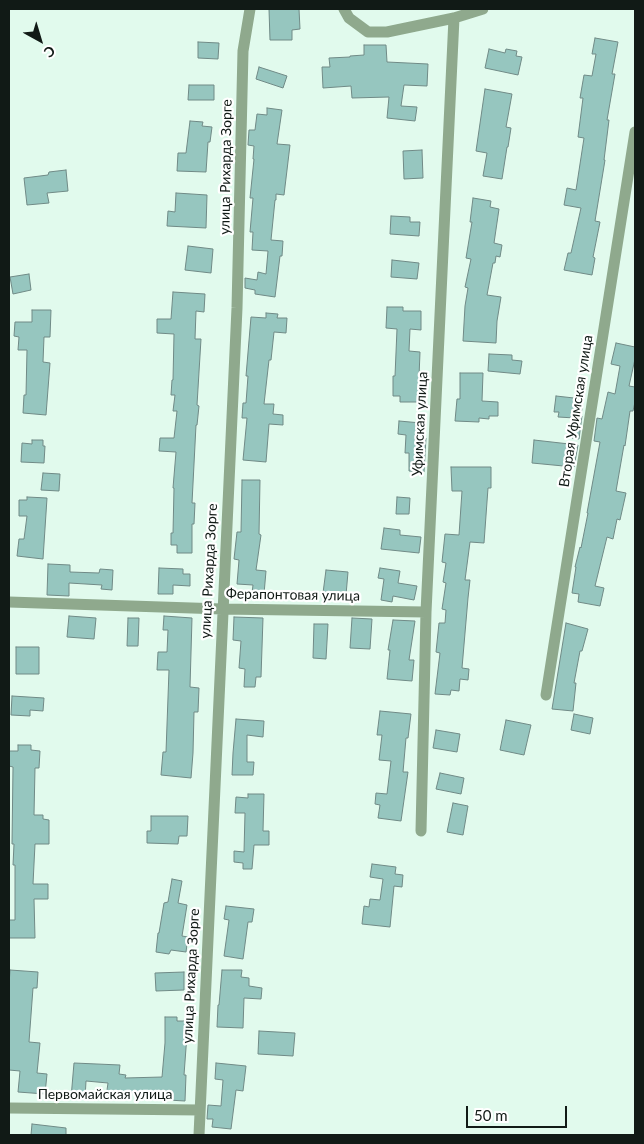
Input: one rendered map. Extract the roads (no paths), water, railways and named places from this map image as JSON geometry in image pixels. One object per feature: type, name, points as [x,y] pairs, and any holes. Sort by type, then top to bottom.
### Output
[{"type":"street","name":"улица Рихарда Зорге","points":[[199,1135],[237,308],[243,52],[250,9]]},
{"type":"street","points":[[344,9],[349,18],[368,32],[387,32],[454,18],[483,9]]},
{"type":"street","name":"Уфимская улица","points":[[421,831],[426,612],[454,18]]},
{"type":"street","name":"Вторая Уфимская улица","points":[[546,694],[635,132]]},
{"type":"street","name":"Ферапонтовая улица","points":[[9,602],[222,609],[426,612]]},
{"type":"street","name":"Первомайская улица","points":[[9,1108],[200,1110]]}]
